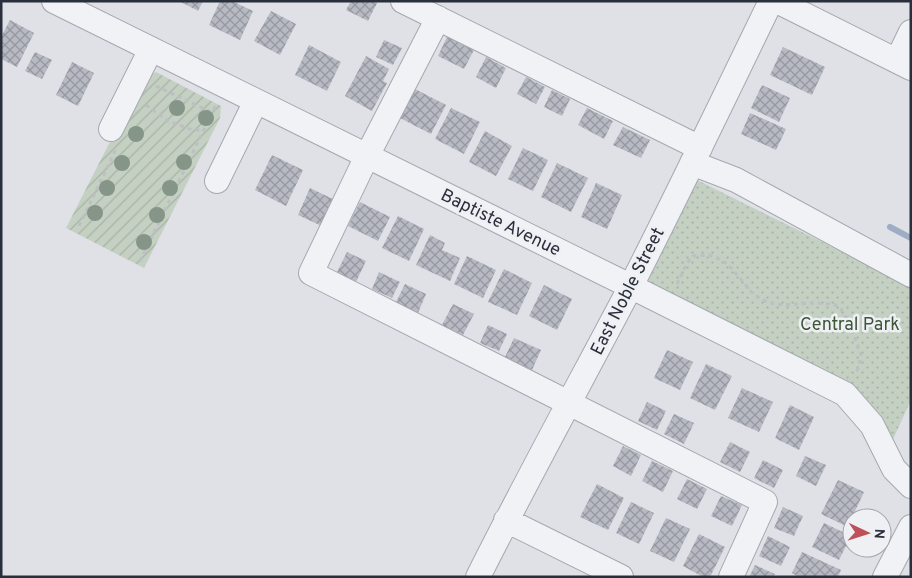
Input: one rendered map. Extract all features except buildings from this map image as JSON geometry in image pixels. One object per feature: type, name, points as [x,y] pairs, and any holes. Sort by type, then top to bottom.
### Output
[{"type":"street","name":"Baptiste Avenue","points":[[54,1],[845,394],[872,425],[894,469],[911,486]]},
{"type":"street","points":[[404,1],[696,155],[736,180],[911,275]]},
{"type":"street","name":"East Noble Street","points":[[478,577],[506,520],[630,286],[771,1]]},
{"type":"street","points":[[777,1],[904,64],[911,32]]},
{"type":"street","points":[[438,18],[367,156],[311,273],[765,502],[730,577]]},
{"type":"street","points":[[111,129],[151,49]]},
{"type":"street","points":[[216,181],[256,101]]},
{"type":"street","points":[[506,520],[621,577]]},
{"type":"street","points":[[885,577],[911,527]]},
{"type":"path","points":[[149,82],[213,113]]},
{"type":"path","points":[[145,103],[168,122],[204,131]]},
{"type":"path","points":[[140,261],[217,105]]},
{"type":"path","points":[[677,284],[687,262],[693,256],[709,255],[726,263],[753,294],[769,303],[783,305],[834,304],[841,309],[846,318],[861,354],[859,366],[854,376]]},
{"type":"green space","points":[[156,72],[221,106],[220,118],[144,268],[66,228],[141,81]]},
{"type":"green space","name":"Central Park","points":[[691,177],[911,286],[911,400],[889,448],[870,420],[648,285],[645,266]]},
{"type":"waterway","points":[[890,227],[911,238]]}]
